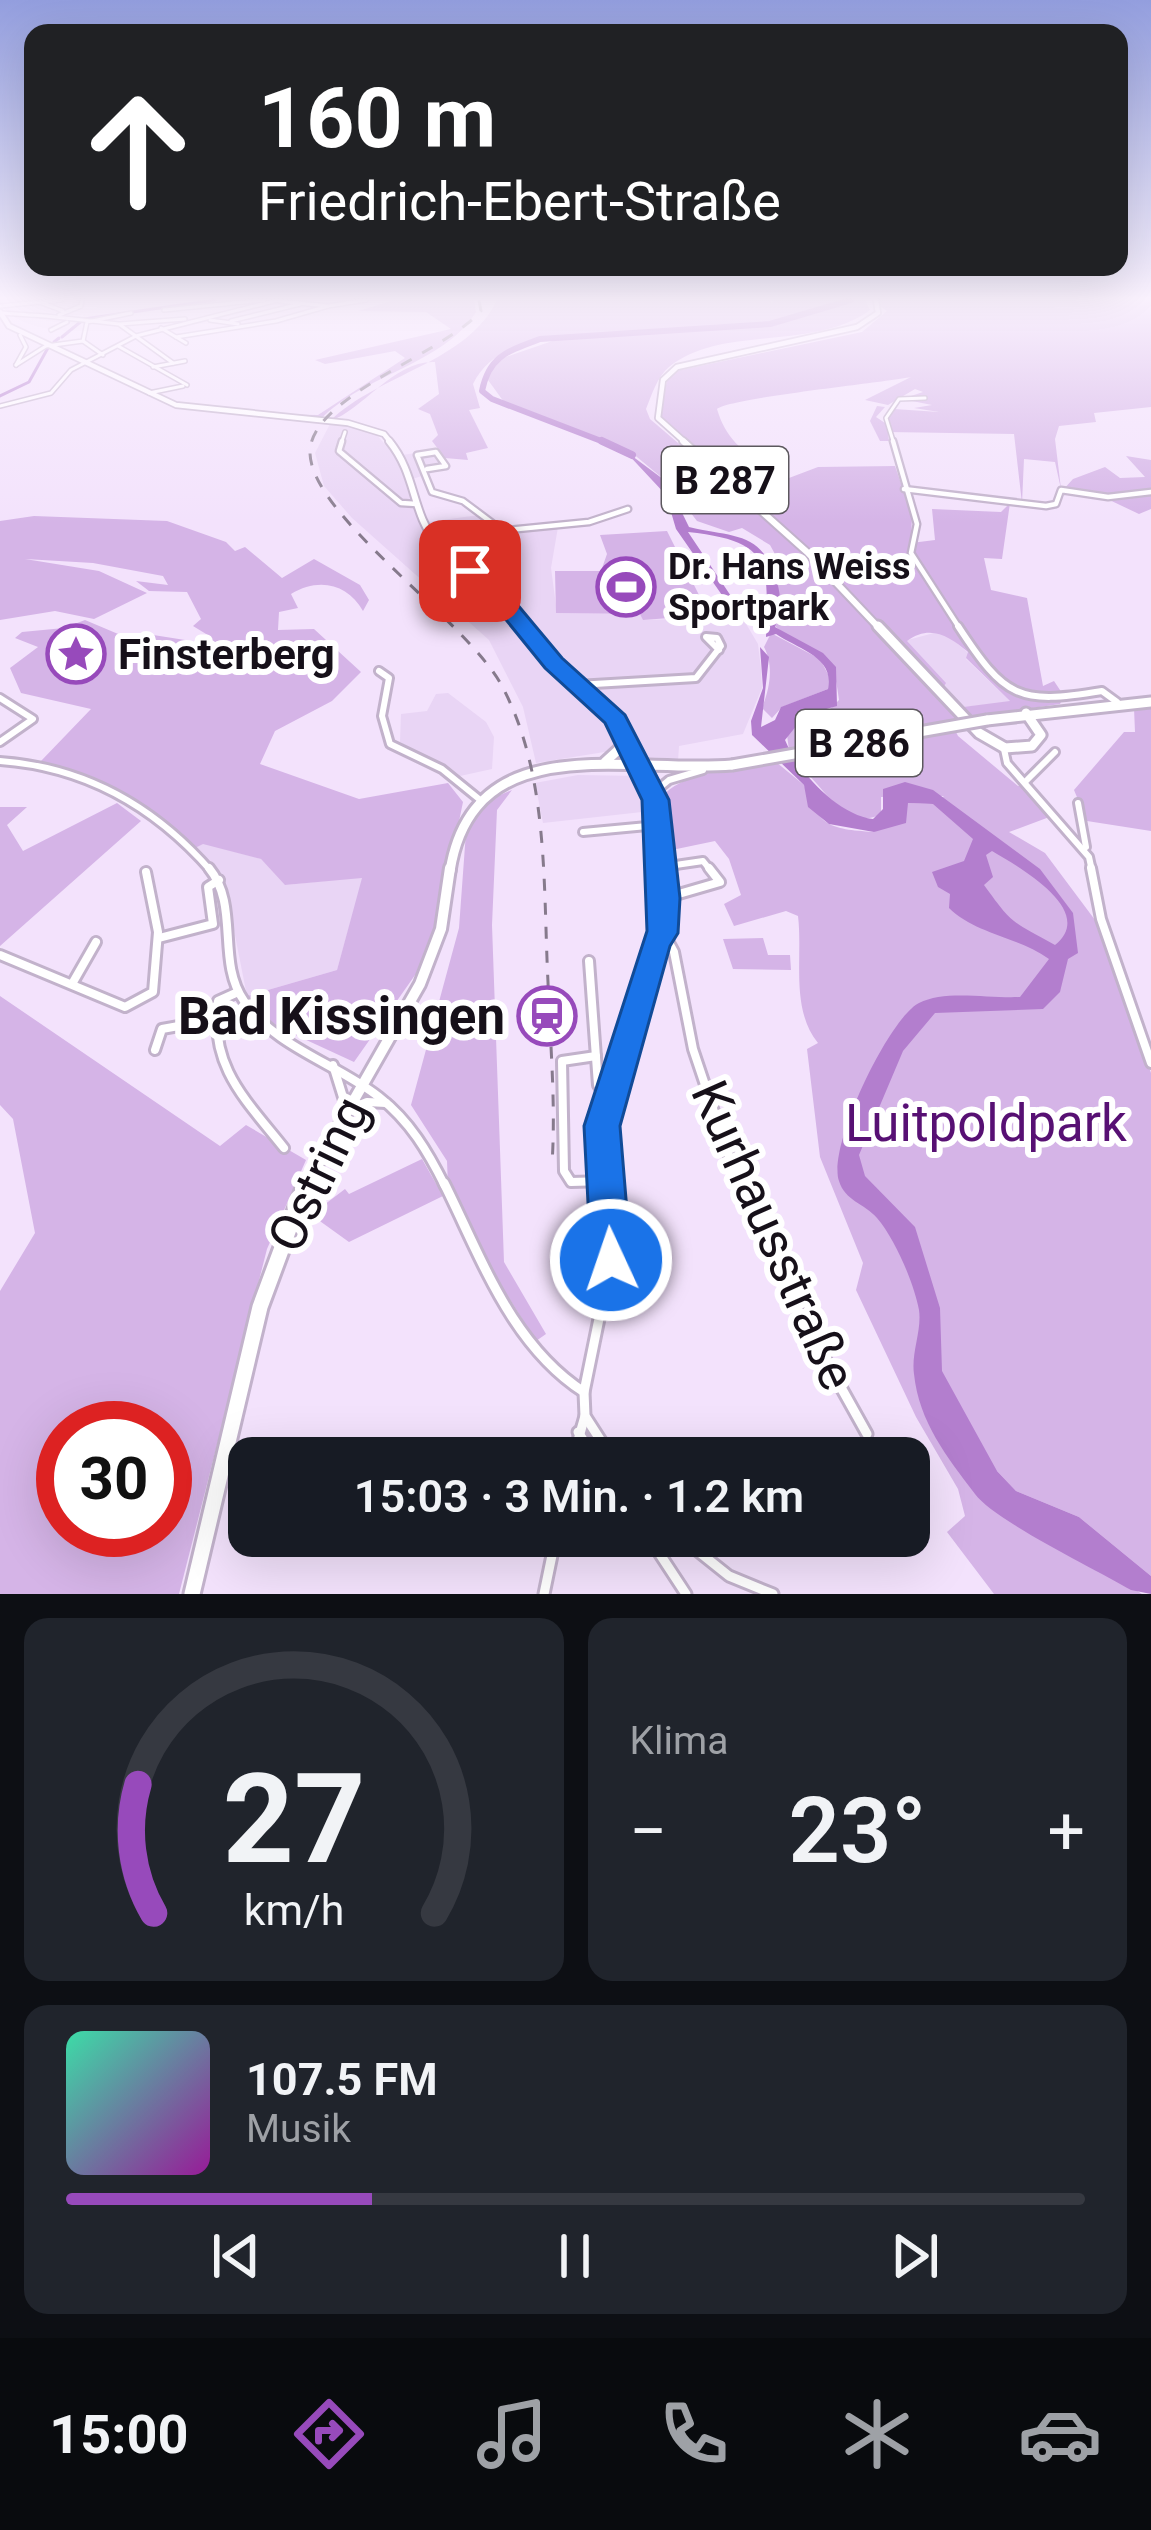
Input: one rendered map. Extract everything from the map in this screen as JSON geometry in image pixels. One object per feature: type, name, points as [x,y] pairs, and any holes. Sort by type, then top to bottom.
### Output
[{"type":"main road","points":[[110,374],[188,408],[372,429],[388,438],[410,466],[416,502],[431,536],[498,596],[577,685],[613,717],[642,767]]},
{"type":"main road","name":"B 287","points":[[667,374],[656,404],[662,425],[807,552],[979,733],[1005,748]]},
{"type":"main road","name":"B 286","points":[[703,770],[1025,713],[1151,702]]},
{"type":"main road","points":[[1005,748],[1037,744],[1041,735],[1025,713]]},
{"type":"main road","points":[[1002,718],[1037,726]]},
{"type":"main road","points":[[600,765],[621,753],[628,741]]},
{"type":"main road","points":[[634,754],[671,769]]},
{"type":"main road","points":[[479,799],[537,771],[600,765],[703,770]]},
{"type":"main road","name":"Ostring","points":[[192,1594],[271,1274],[293,1211],[436,947],[457,834],[479,799]]},
{"type":"street","points":[[0,406],[53,392],[66,384],[69,374]]},
{"type":"street","points":[[152,394],[187,385],[163,374]]},
{"type":"street","points":[[925,398],[899,399],[886,418],[916,524],[911,553],[946,600],[992,678],[1020,697],[1067,699],[1098,691],[1117,702]]},
{"type":"street","points":[[344,432],[339,451],[369,470],[400,503],[416,502]]},
{"type":"street","points":[[427,469],[432,492],[463,501],[507,530],[512,541],[506,550],[463,566]]},
{"type":"street","points":[[904,489],[1046,506],[1056,504],[1061,490],[1108,497],[1151,492]]},
{"type":"street","points":[[507,530],[578,523],[628,509]]},
{"type":"street","points":[[577,685],[696,678],[719,650]]},
{"type":"street","points":[[379,671],[389,678],[382,725],[390,744],[442,769],[479,799]]},
{"type":"street","points":[[0,698],[33,719],[0,742]]},
{"type":"street","points":[[0,732],[11,734]]},
{"type":"street","points":[[1005,748],[1005,760],[1086,851]]},
{"type":"street","points":[[1025,782],[1055,752]]},
{"type":"street","points":[[0,761],[47,765],[90,779],[192,851],[219,880],[238,992],[258,1018],[390,1104],[422,1142],[481,1261],[550,1368],[584,1391]]},
{"type":"street","name":"Kurhausstraße","points":[[642,767],[653,793],[658,825],[665,898],[663,933],[672,939],[684,1012],[710,1111],[771,1252],[867,1434]]},
{"type":"street","points":[[653,793],[669,780],[703,770]]},
{"type":"street","points":[[1078,803],[1101,919],[1151,1063]]},
{"type":"street","points":[[583,832],[658,825]]},
{"type":"street","points":[[662,867],[703,861],[720,882],[665,898]]},
{"type":"street","points":[[0,955],[125,1007],[135,1004],[155,987],[159,938],[146,872]]},
{"type":"street","points":[[159,938],[214,924],[208,887],[219,880]]},
{"type":"street","points":[[577,1437],[585,1416],[584,1391],[611,1260],[602,1135],[663,933]]},
{"type":"street","points":[[72,984],[96,942]]},
{"type":"street","points":[[589,961],[597,1071],[601,1093],[609,1100]]},
{"type":"street","points":[[238,992],[218,1001],[213,1020],[216,1063],[284,1148]]},
{"type":"street","points":[[154,1050],[162,1029],[213,1020]]},
{"type":"street","points":[[596,1056],[562,1061],[566,1177],[577,1183],[606,1181]]},
{"type":"street","points":[[332,1064],[347,1110],[368,1102],[390,1104]]},
{"type":"street","points":[[585,1416],[598,1437]]},
{"type":"street","points":[[578,1432],[581,1437]]},
{"type":"street","points":[[544,1594],[552,1557]]},
{"type":"street","points":[[662,1557],[686,1594]]},
{"type":"street","points":[[705,1557],[729,1576],[773,1594]]},
{"type":"shaded area","points":[[331,422],[376,434],[395,456],[437,450],[451,467],[409,480],[420,523],[479,515],[514,533],[558,527],[551,568],[557,613],[641,614],[643,620],[742,617],[758,644],[762,688],[743,734],[679,746],[678,761],[648,758],[633,739],[617,750],[536,763],[523,707],[489,640],[352,518],[324,486],[315,453]]},
{"type":"shaded area","points":[[624,450],[667,482],[689,527],[744,539],[763,553],[780,594],[775,627],[823,653],[836,667],[837,706],[805,715],[785,740],[821,790],[846,809],[873,819],[883,809],[883,789],[905,782],[933,790],[1040,869],[1073,913],[1078,953],[1068,959],[1060,992],[1043,1009],[935,1013],[903,1051],[859,1155],[865,1176],[915,1227],[940,1308],[942,1371],[997,1471],[1016,1491],[1079,1517],[1151,1576],[1151,1594],[1131,1590],[1024,1531],[975,1494],[936,1438],[922,1408],[913,1366],[919,1310],[897,1249],[884,1227],[839,1181],[842,1141],[851,1114],[877,1057],[906,1014],[919,1003],[942,996],[1020,997],[1049,959],[971,924],[949,908],[950,894],[938,887],[932,872],[964,861],[973,839],[933,804],[908,803],[906,823],[874,832],[829,824],[808,807],[804,785],[752,735],[751,721],[763,688],[760,647],[769,657],[761,727],[775,720],[781,707],[828,689],[826,669],[813,655],[776,634],[766,637],[765,574],[751,550],[716,536],[688,532],[747,620],[740,621],[676,529],[666,495]],"holes":[[[992,851],[1037,880],[1062,906],[1065,932],[1055,945],[1014,921],[984,885],[993,877],[986,855]]]},
{"type":"shaded area","points":[[934,633],[949,636],[968,653],[966,659],[1011,702],[963,707],[904,641]]},
{"type":"shaded area","points":[[448,693],[486,722],[494,737],[492,769],[460,776],[400,742],[401,714],[427,711],[436,694]]},
{"type":"shaded area","points":[[578,775],[640,776],[651,811],[543,823],[535,783]]},
{"type":"shaded area","points":[[203,843],[261,859],[286,885],[363,877],[337,970],[247,996],[223,875],[195,848]]},
{"type":"green space","points":[[380,374],[390,374],[321,419],[223,413],[318,415]]},
{"type":"green space","name":"Luitpoldpark","points":[[437,374],[479,374],[473,384],[480,408],[469,410],[488,448],[466,453],[468,460],[445,458],[432,441],[438,435],[430,414],[418,409],[439,394]]},
{"type":"green space","name":"Luitpoldpark","points":[[491,374],[663,374],[646,409],[650,419],[781,531],[960,718],[954,728],[958,736],[1018,786],[1024,785],[1052,816],[1009,832],[1045,853],[1095,920],[1151,1073],[1151,1576],[1079,1517],[1016,1491],[997,1471],[971,1483],[1142,1594],[994,1594],[947,1532],[965,1516],[958,1489],[916,1417],[856,1290],[863,1263],[820,1157],[807,1049],[818,1043],[801,998],[798,916],[786,911],[734,926],[724,904],[741,895],[729,859],[715,841],[667,851],[661,798],[697,776],[776,762],[804,785],[827,823],[874,832],[908,803],[933,804],[944,796],[881,797],[881,814],[869,818],[857,817],[836,804],[799,765],[818,762],[833,743],[789,750],[787,735],[805,715],[829,710],[839,700],[826,659],[775,626],[782,604],[768,557],[776,556],[770,545],[742,528],[729,532],[697,521],[667,482],[631,452],[504,402],[488,380]]},
{"type":"green space","points":[[673,374],[1151,374],[1151,407],[1094,413],[1096,422],[1059,426],[1055,439],[1061,489],[1055,462],[1024,459],[1022,503],[1014,434],[888,432],[889,441],[880,441],[870,421],[877,406],[885,407],[876,417],[885,423],[894,409],[939,412],[914,408],[932,405],[902,399],[923,392],[915,389],[888,405],[865,400],[911,377],[717,409],[736,443],[789,478],[818,467],[895,466],[912,515],[911,543],[935,540],[932,509],[1001,512],[1010,503],[1002,559],[984,558],[991,590],[1027,598],[1043,686],[1054,681],[1064,696],[1060,704],[971,717],[963,707],[1010,701],[954,641],[924,633],[907,641],[946,683],[943,688],[791,533],[673,434],[660,416],[667,380]]},
{"type":"green space","points":[[377,388],[355,407],[330,421],[350,405]]},
{"type":"green space","points":[[1126,456],[1151,460],[1151,509],[1139,514],[1101,496],[1063,490],[1073,479],[1105,467],[1120,478],[1145,477]]},
{"type":"green space","points":[[34,516],[167,521],[226,542],[235,551],[245,547],[282,578],[314,559],[360,585],[369,600],[363,611],[341,589],[312,586],[291,594],[298,608],[279,612],[278,630],[314,629],[361,672],[332,701],[275,731],[260,764],[359,799],[448,783],[463,802],[442,904],[420,968],[354,1062],[276,1026],[247,996],[337,970],[362,878],[285,885],[261,859],[203,844],[195,848],[94,778],[41,761],[91,709],[21,693],[10,668],[38,647],[15,638],[22,632],[64,628],[85,620],[130,639],[147,634],[204,643],[211,637],[193,626],[201,619],[187,592],[149,591],[136,581],[168,585],[163,576],[93,563],[25,559],[99,571],[147,593],[94,619],[55,611],[0,620],[0,521]]},
{"type":"green space","name":"Dr. Hans Weiss Sportpark","points":[[667,531],[709,615],[643,620],[640,614],[556,613],[555,571],[601,571],[607,554],[600,535]]},
{"type":"green space","points":[[771,633],[820,659],[831,680],[828,689],[782,707],[772,718],[762,708],[770,677],[764,647]]},
{"type":"green space","points":[[1134,708],[1151,708],[1151,831],[1087,821],[1074,790],[1124,732],[1135,732]]},
{"type":"green space","points":[[512,790],[497,810],[492,925],[504,1262],[546,1334],[536,1341],[483,1257],[448,1186],[447,1161],[411,1105],[459,928],[466,832],[491,799]]},
{"type":"green space","points":[[117,803],[141,821],[0,946],[0,807],[27,807],[7,825],[23,851]]},
{"type":"green space","points":[[763,938],[768,955],[790,955],[791,970],[733,969],[723,939]]},
{"type":"green space","points":[[0,996],[220,1146],[246,1125],[306,1160],[267,1249],[192,1543],[192,1401],[36,1401],[36,1557],[188,1557],[179,1594],[0,1594],[0,1291],[35,1233],[13,1119],[0,1105]]},
{"type":"green space","points":[[422,1159],[443,1196],[349,1242],[317,1219],[320,1208],[345,1189],[349,1194]]},
{"type":"waterway","points":[[0,396],[29,382],[33,374]]},
{"type":"waterway","points":[[488,374],[482,391],[492,399],[606,443]]},
{"type":"waterway","points":[[602,441],[606,443]]},
{"type":"waterway","points":[[606,443],[632,455]]},
{"type":"railway","points":[[387,374],[332,412],[316,431],[310,451],[316,477],[335,506],[485,661],[518,722],[536,794],[544,870],[552,1164]]},
{"type":"place","name":"Dr. Hans Weiss Sportpark","points":[[626,587]]},
{"type":"place","name":"Finsterberg","points":[[76,654]]},
{"type":"place","name":"Bad Kissingen","points":[[547,1016]]},
{"type":"route","points":[[470,571],[517,617],[553,663],[616,720],[656,800],[665,898],[663,933],[655,944],[602,1126],[611,1260]]}]
